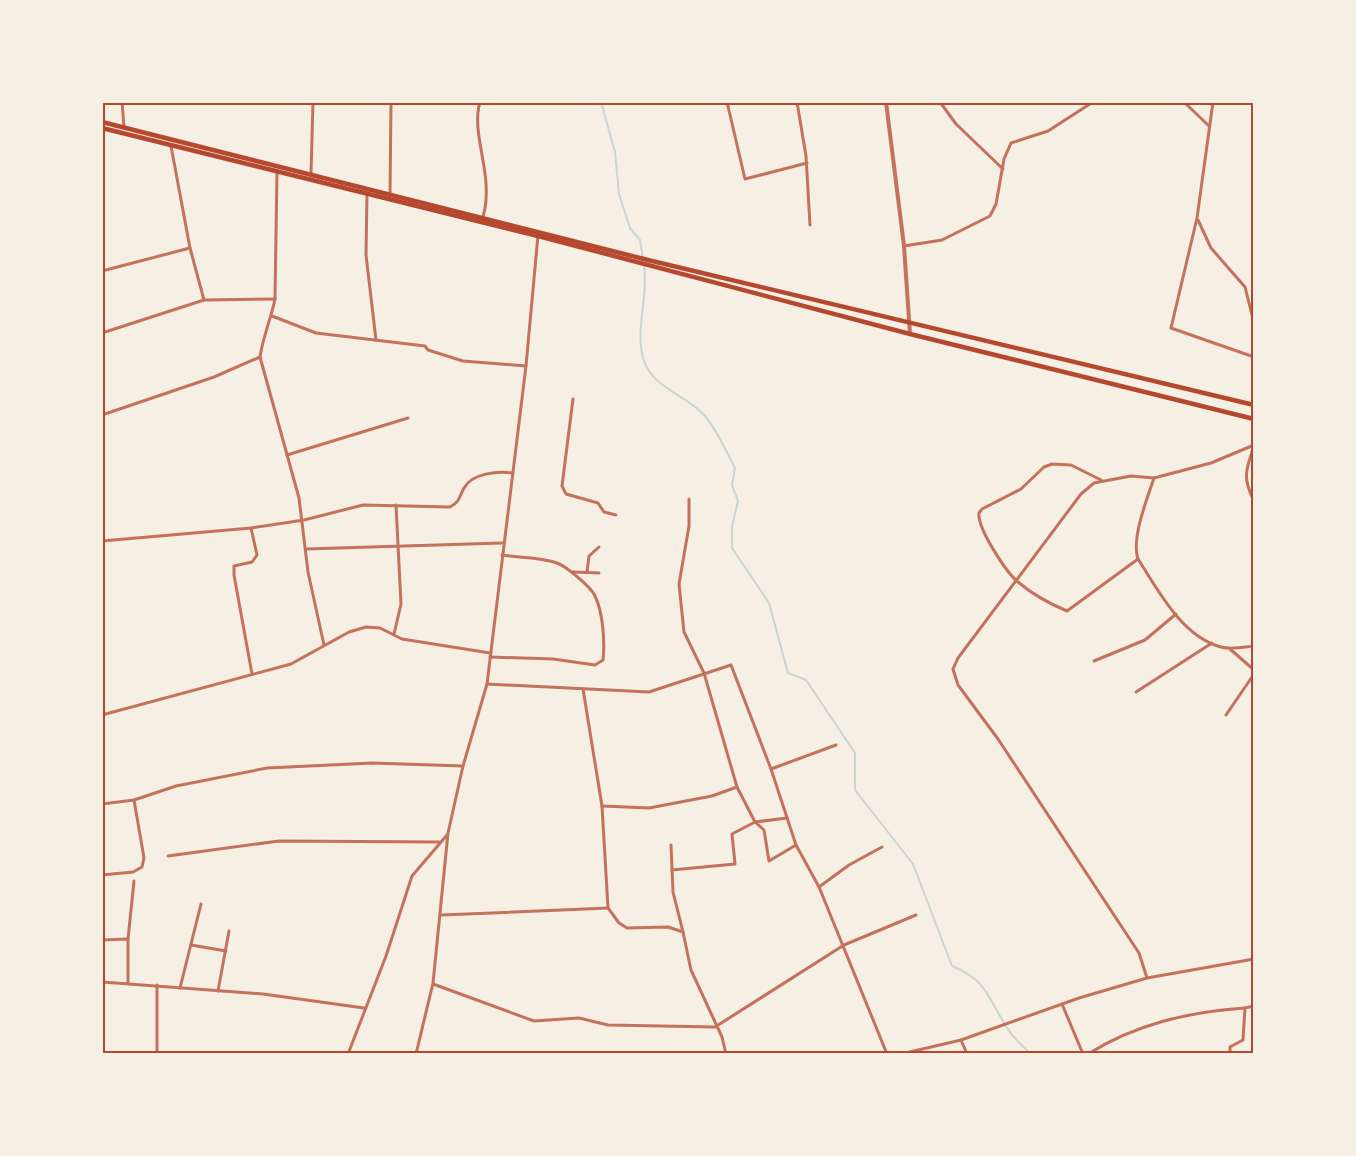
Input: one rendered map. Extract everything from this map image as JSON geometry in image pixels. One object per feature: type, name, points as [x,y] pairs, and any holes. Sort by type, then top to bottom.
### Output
[{"type":"highway","points":[[102,122],[367,194],[1254,405]]},
{"type":"highway","points":[[102,128],[311,174],[483,216],[538,233]]},
{"type":"highway","points":[[648,262],[910,334],[1254,420]]},
{"type":"street","points":[[122,102],[124,127]]},
{"type":"street","points":[[311,174],[313,102]]},
{"type":"street","points":[[390,194],[391,102]]},
{"type":"street","points":[[480,102],[478,120],[488,190],[483,216]]},
{"type":"street","points":[[726,102],[745,179],[807,163]]},
{"type":"street","points":[[797,102],[807,163],[810,225]]},
{"type":"street","points":[[886,102],[904,246],[910,334]]},
{"type":"street","points":[[940,102],[957,124],[1002,169]]},
{"type":"street","points":[[904,246],[942,240],[990,216],[996,204],[1008,147],[1015,140],[1048,130],[1093,102]]},
{"type":"street","points":[[1184,102],[1209,126]]},
{"type":"street","points":[[1213,102],[1197,218],[1171,328],[1254,357]]},
{"type":"street","points":[[171,142],[190,248],[204,300]]},
{"type":"street","points":[[277,171],[275,299],[272,316],[263,335],[261,357],[304,520],[308,572],[324,645]]},
{"type":"street","points":[[367,194],[366,255],[375,340]]},
{"type":"street","points":[[1197,218],[1211,248],[1245,287],[1253,319]]},
{"type":"street","points":[[416,1054],[433,984],[442,915],[448,833],[463,766],[487,684],[526,366],[538,233]]},
{"type":"street","points":[[102,271],[190,248]]},
{"type":"street","points":[[102,333],[204,300],[275,299]]},
{"type":"street","points":[[272,316],[316,333],[424,346],[428,350],[463,361],[526,366]]},
{"type":"street","points":[[102,415],[214,377],[261,357]]},
{"type":"street","points":[[573,399],[563,490],[566,494],[598,503],[604,512],[616,515]]},
{"type":"street","points":[[287,454],[408,418]]},
{"type":"street","points":[[1147,978],[1139,953],[998,739],[958,685],[953,669],[958,658],[1015,580],[1081,494],[1094,483],[1131,476],[1154,478],[1211,463],[1254,446]]},
{"type":"street","points":[[1254,446],[1245,481],[1254,501]]},
{"type":"street","points":[[1102,480],[1071,465],[1052,464],[1044,467],[1021,489],[982,509],[979,513],[980,526],[991,547],[1015,580],[1063,610],[1070,611],[1138,559]]},
{"type":"street","points":[[102,541],[251,528],[304,520],[363,505],[450,507],[458,503],[464,488],[473,480],[490,473],[513,473]]},
{"type":"street","points":[[1154,478],[1141,518],[1136,553],[1138,559],[1176,614],[1198,635],[1228,648],[1254,646]]},
{"type":"street","points":[[689,499],[689,526],[679,584],[687,638],[704,674],[737,787],[755,822],[764,830],[769,861],[796,845]]},
{"type":"street","points":[[394,634],[400,604],[396,505]]},
{"type":"street","points":[[251,528],[257,555],[252,562],[234,566],[234,575],[252,674]]},
{"type":"street","points":[[306,549],[503,543]]},
{"type":"street","points":[[586,572],[589,556],[599,547]]},
{"type":"street","points":[[102,715],[291,664],[349,632],[366,627],[380,628],[402,639],[490,655],[553,659],[595,665],[603,660],[602,619],[597,599],[573,572],[556,562],[502,555]]},
{"type":"street","points":[[573,572],[599,573]]},
{"type":"street","points":[[1094,661],[1145,640],[1176,614]]},
{"type":"street","points":[[1136,692],[1212,643]]},
{"type":"street","points":[[1226,715],[1254,672],[1228,648]]},
{"type":"street","points":[[487,684],[649,692],[731,665],[771,769],[796,845],[819,888],[844,945],[887,1054]]},
{"type":"street","points":[[583,689],[602,806],[608,908],[619,923],[627,928],[668,927],[683,932]]},
{"type":"street","points":[[771,769],[836,745]]},
{"type":"street","points":[[102,804],[134,800],[176,786],[267,768],[372,763],[463,766]]},
{"type":"street","points":[[602,806],[649,808],[712,796],[737,787]]},
{"type":"street","points":[[102,874],[133,872],[142,867],[144,858],[134,800]]},
{"type":"street","points":[[672,870],[735,864],[732,834],[755,822],[787,818]]},
{"type":"street","points":[[348,1054],[386,956],[412,876],[448,833]]},
{"type":"street","points":[[168,856],[279,842],[439,842]]},
{"type":"street","points":[[671,845],[673,892],[691,970],[715,1027],[722,1037],[726,1054]]},
{"type":"street","points":[[819,888],[849,865],[882,847]]},
{"type":"street","points":[[128,983],[128,939],[134,881]]},
{"type":"street","points":[[180,988],[201,904]]},
{"type":"street","points":[[442,915],[608,908]]},
{"type":"street","points":[[433,984],[534,1021],[579,1018],[608,1025],[715,1027],[844,945],[916,915]]},
{"type":"street","points":[[218,991],[229,931]]},
{"type":"street","points":[[102,940],[128,939]]},
{"type":"street","points":[[191,945],[226,951]]},
{"type":"street","points":[[901,1054],[961,1040],[1062,1004],[1147,978],[1254,959]]},
{"type":"street","points":[[102,982],[263,994],[364,1008]]},
{"type":"street","points":[[157,985],[157,1054]]},
{"type":"street","points":[[1062,1004],[1083,1054]]},
{"type":"street","points":[[1088,1054],[1119,1036],[1148,1024],[1217,1010],[1254,1006]]},
{"type":"street","points":[[1221,1054],[1230,1053],[1230,1047],[1243,1040],[1245,1008]]},
{"type":"street","points":[[961,1040],[967,1054]]},
{"type":"waterway","points":[[601,102],[615,152],[619,194],[630,228],[640,240],[643,259]]},
{"type":"waterway","points":[[644,265],[645,289],[640,338],[644,361],[655,378],[705,416],[735,468],[732,485],[738,501],[732,527],[732,548],[769,603],[788,673],[806,680],[855,753],[855,790],[913,864],[952,966],[974,978],[981,985],[1010,1033],[1031,1054]]}]
